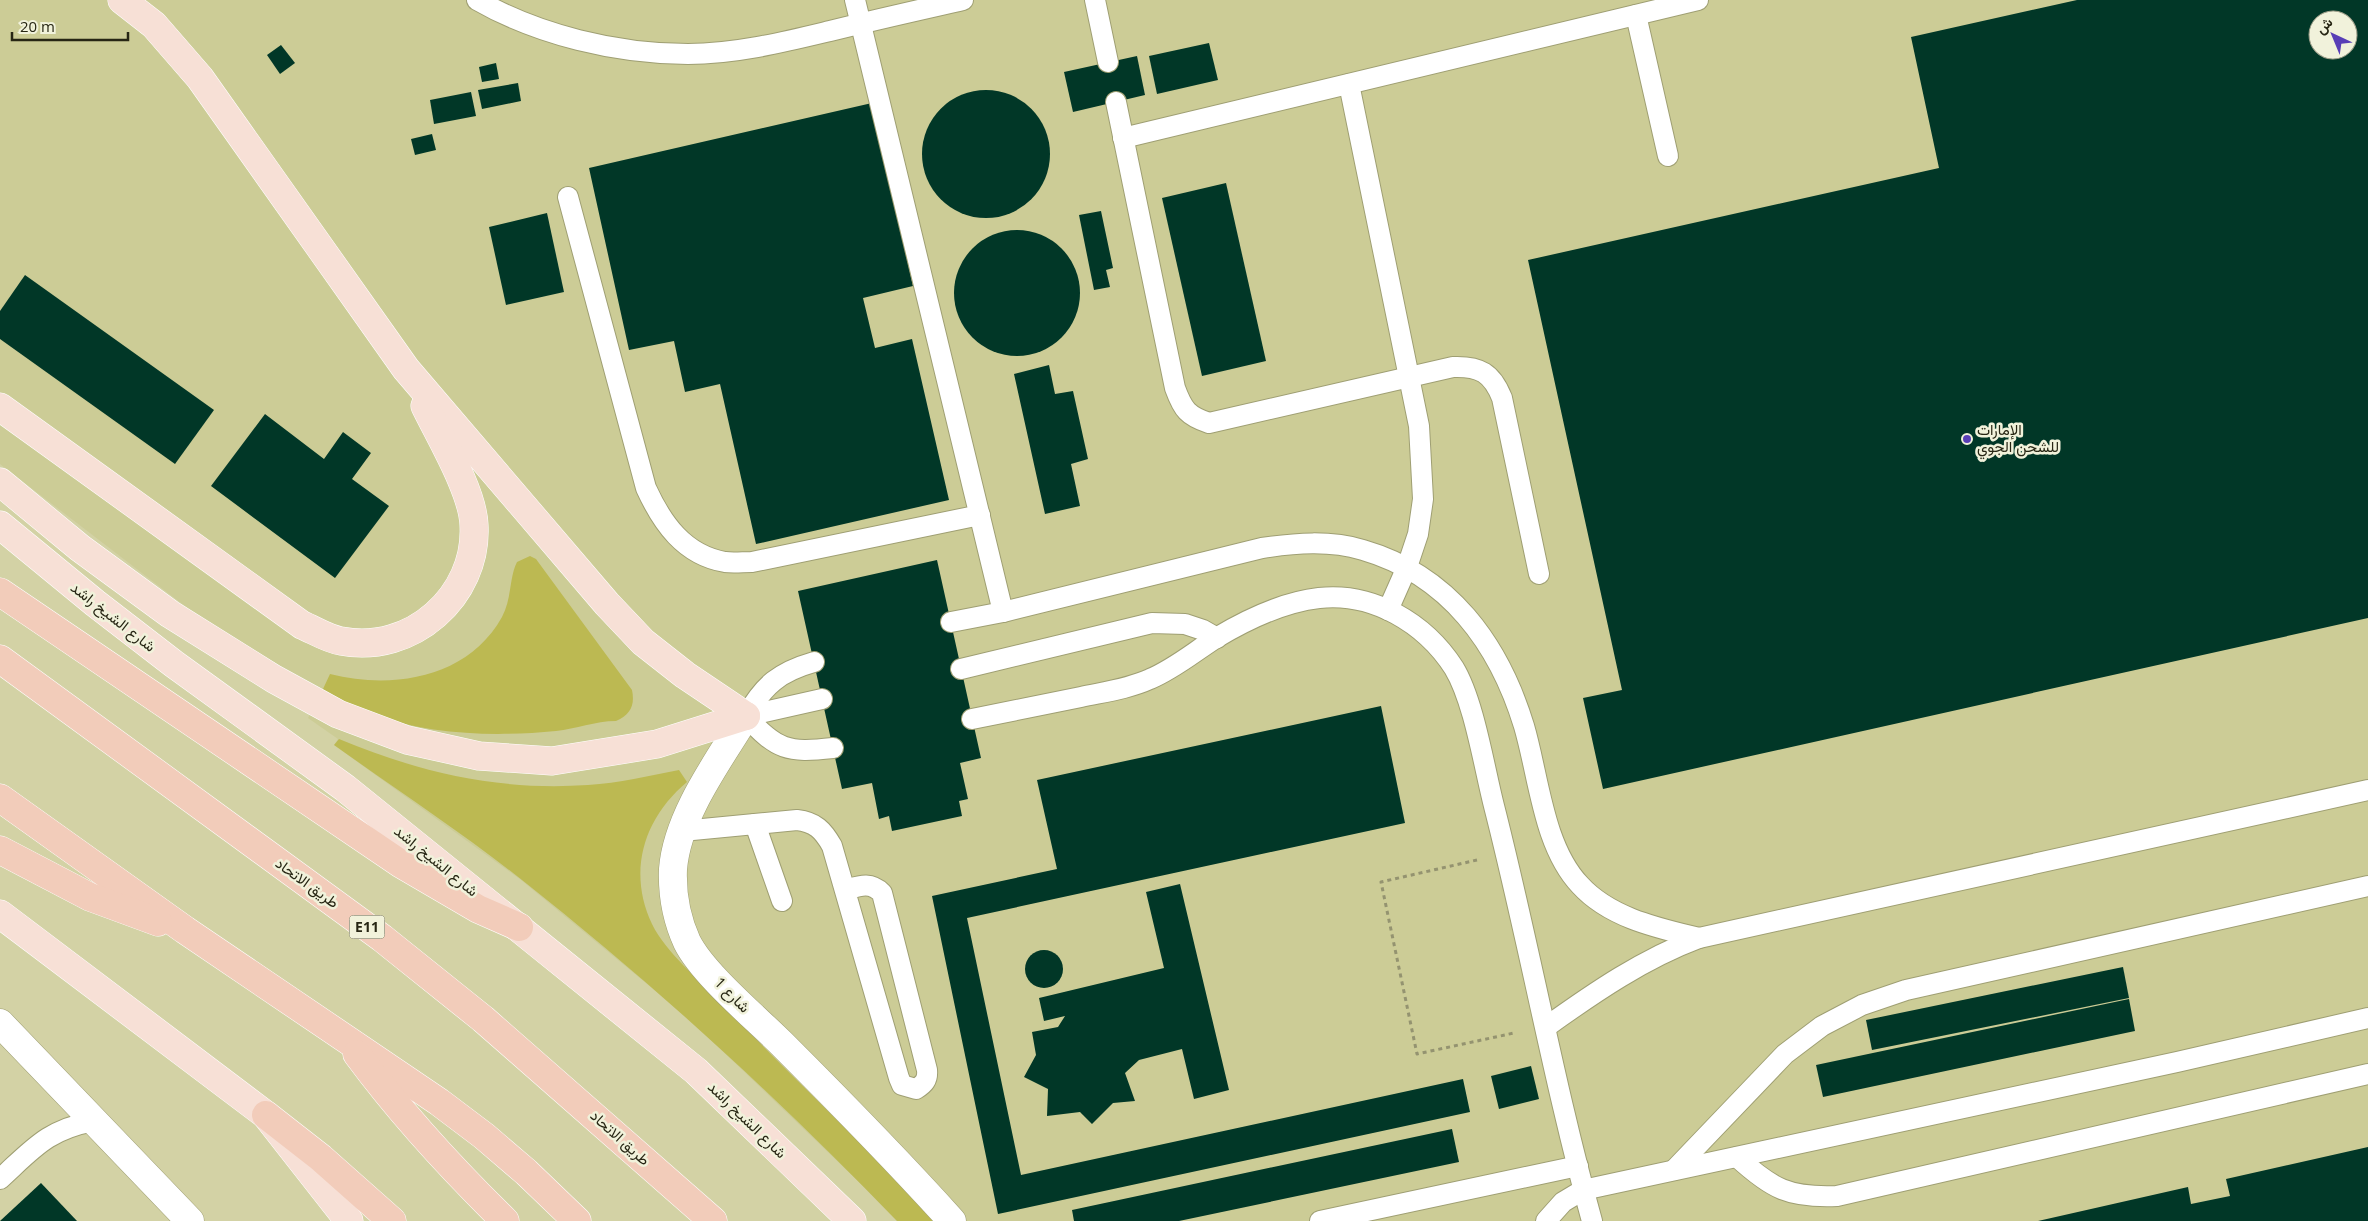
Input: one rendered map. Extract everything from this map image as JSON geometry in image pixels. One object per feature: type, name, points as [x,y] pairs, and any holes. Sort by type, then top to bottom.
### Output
[{"type":"highway","points":[[0,592],[401,864],[478,909],[519,927]]},
{"type":"highway","name":"طريق الاتحاد","points":[[0,659],[382,938],[483,1019],[713,1221]]},
{"type":"highway","points":[[0,798],[185,930],[394,1071],[484,1136],[526,1172],[577,1221]]},
{"type":"highway","points":[[0,850],[90,897],[185,930]]},
{"type":"highway","points":[[347,1041],[414,1127],[451,1168],[504,1221]]},
{"type":"highway","points":[[266,1115],[321,1158],[392,1221]]},
{"type":"main road","points":[[122,0],[154,25],[200,78],[406,369],[607,604],[643,642],[685,675],[746,716]]},
{"type":"main road","points":[[0,407],[302,625],[340,641],[381,643],[420,629],[451,601],[470,565],[474,524],[463,485],[406,369]]},
{"type":"main road","points":[[0,482],[80,548],[170,614],[274,679],[338,714],[407,740],[479,756],[552,761],[657,744],[746,716]]},
{"type":"main road","name":"شارع الشيخ راشد","points":[[0,525],[95,603],[174,664],[345,788],[696,1071],[852,1221]]},
{"type":"main road","points":[[0,914],[266,1115],[349,1221]]},
{"type":"street","name":"شارع 1","points":[[746,716],[700,791],[682,831],[674,867],[674,907],[688,943],[711,974],[827,1088],[952,1221]]},
{"type":"street","points":[[0,1023],[190,1221]]},
{"type":"lane","points":[[477,0],[508,16],[567,37],[644,51],[688,54],[735,50],[780,43],[963,0]]},
{"type":"lane","points":[[855,0],[1003,612]]},
{"type":"lane","points":[[1095,0],[1108,62]]},
{"type":"lane","points":[[1123,138],[1698,0]]},
{"type":"lane","points":[[1636,15],[1668,156]]},
{"type":"lane","points":[[1349,84],[1419,426],[1423,499],[1418,534],[1407,567],[1388,610]]},
{"type":"lane","points":[[1116,102],[1175,388],[1181,405],[1193,418],[1210,423],[1453,367],[1470,366],[1484,372],[1496,384],[1502,398],[1539,574]]},
{"type":"lane","points":[[568,197],[646,488],[658,514],[676,538],[699,554],[725,562],[752,562],[980,515]]},
{"type":"lane","points":[[950,622],[1003,612],[1262,548],[1297,543],[1330,544],[1362,550],[1407,567],[1432,582],[1455,604],[1476,628],[1496,656],[1524,726],[1553,841],[1566,867],[1580,886],[1602,904],[1627,916],[1699,938]]},
{"type":"lane","points":[[972,719],[1130,687],[1171,668],[1247,621],[1277,609],[1316,598],[1343,597],[1368,601],[1414,625],[1436,644],[1455,670],[1466,695],[1506,852],[1583,1190],[1592,1221]]},
{"type":"lane","points":[[961,669],[1152,623],[1186,624],[1203,630],[1217,638]]},
{"type":"lane","points":[[746,716],[766,686],[781,675],[814,662]]},
{"type":"lane","points":[[746,716],[822,699]]},
{"type":"lane","points":[[746,716],[762,734],[777,745],[794,750],[832,748]]},
{"type":"lane","points":[[1546,1027],[1632,969],[1671,949],[1699,938],[2368,790]]},
{"type":"lane","points":[[682,831],[797,820],[808,822],[820,828],[832,846],[899,1078],[902,1085],[916,1090],[928,1078],[928,1070],[882,893],[871,885],[845,890]]},
{"type":"lane","points":[[755,824],[782,901]]},
{"type":"lane","points":[[1674,1170],[1785,1054],[1822,1026],[1862,1005],[1906,990],[2368,886]]},
{"type":"lane","points":[[1546,1221],[1563,1202],[1583,1190],[2368,1018]]},
{"type":"lane","points":[[1737,1157],[1758,1177],[1782,1191],[1809,1197],[1837,1196],[2368,1074]]},
{"type":"lane","points":[[0,1179],[49,1136],[71,1125],[94,1121]]},
{"type":"lane","points":[[1320,1221],[1578,1166]]},
{"type":"path","points":[[1506,852],[1381,882],[1417,1054],[1546,1027]]},
{"type":"shaded area","points":[[0,0],[2368,0],[2368,1221],[897,1221],[856,1179],[687,1017],[521,880],[334,745],[338,739],[308,718],[323,689],[261,655],[194,613],[0,464]]},
{"type":"shaded area","points":[[530,556],[536,559],[632,690],[633,700],[631,709],[621,718],[616,721],[556,731],[509,734],[462,733],[393,721],[365,712],[323,689],[330,674],[354,679],[403,679],[427,674],[449,666],[470,654],[487,638],[502,617],[507,603],[514,568],[517,562]]},
{"type":"shaded area","points":[[339,739],[430,770],[492,782],[523,785],[600,784],[679,770],[687,782],[672,796],[650,829],[641,865],[641,885],[645,904],[658,935],[684,966],[881,1165],[933,1221],[897,1221],[807,1131],[668,1001],[499,862],[334,745]]},
{"type":"building","name":"الإمارات للشحن الجوي","points":[[2077,0],[2368,0],[2368,618],[1603,789],[1583,698],[1622,690],[1528,260],[1939,168],[1911,37]]},
{"type":"building","points":[[1209,43],[1218,80],[1157,94],[1149,56]]},
{"type":"building","points":[[281,45],[295,63],[280,74],[267,55]]},
{"type":"building","points":[[1137,56],[1145,95],[1073,112],[1064,72]]},
{"type":"building","points":[[496,63],[499,79],[482,82],[479,67]]},
{"type":"building","points":[[518,83],[521,101],[482,109],[478,90]]},
{"type":"building","points":[[986,90],[999,91],[1011,95],[1022,100],[1032,108],[1040,118],[1045,129],[1049,141],[1049,167],[1045,179],[1040,190],[1032,200],[1022,208],[1011,213],[999,217],[986,218],[973,217],[961,213],[950,208],[940,200],[932,190],[927,179],[923,167],[922,154],[923,141],[927,129],[932,118],[940,108],[950,100],[961,95],[973,91]]},
{"type":"building","points":[[471,92],[476,116],[434,124],[430,100]]},
{"type":"building","points":[[872,103],[913,286],[863,298],[875,348],[912,339],[949,500],[756,544],[720,384],[685,392],[674,341],[629,350],[589,168]]},
{"type":"building","points":[[432,134],[436,150],[415,155],[411,139]]},
{"type":"building","points":[[1226,183],[1266,361],[1202,376],[1162,198]]},
{"type":"building","points":[[1101,211],[1113,268],[1106,270],[1110,287],[1094,290],[1079,215]]},
{"type":"building","points":[[547,213],[564,292],[506,305],[489,227]]},
{"type":"building","points":[[1017,230],[1041,235],[1061,249],[1075,269],[1080,293],[1075,317],[1061,337],[1041,351],[1017,356],[993,351],[973,337],[959,317],[954,293],[959,269],[973,249],[993,235]]},
{"type":"building","points":[[25,275],[214,410],[175,464],[0,339],[0,311]]},
{"type":"building","points":[[1049,365],[1055,394],[1073,391],[1088,459],[1071,464],[1080,506],[1045,514],[1014,374]]},
{"type":"building","points":[[265,414],[324,459],[343,432],[371,453],[352,479],[389,506],[335,578],[211,486]]},
{"type":"building","points":[[937,560],[981,758],[960,763],[968,799],[959,801],[962,816],[892,831],[889,816],[879,819],[872,783],[842,789],[798,591]]},
{"type":"building","points":[[1381,706],[1405,823],[967,918],[1021,1175],[1463,1079],[1470,1112],[998,1214],[932,896],[1057,869],[1037,780]]},
{"type":"building","points":[[1180,884],[1229,1090],[1194,1099],[1182,1049],[1139,1060],[1125,1073],[1135,1101],[1113,1103],[1092,1124],[1080,1112],[1047,1116],[1048,1089],[1024,1077],[1036,1055],[1032,1032],[1058,1027],[1065,1016],[1044,1021],[1039,998],[1164,968],[1146,892]]},
{"type":"building","points":[[1044,950],[1057,956],[1063,969],[1057,982],[1044,988],[1031,982],[1025,969],[1031,956]]},
{"type":"building","points":[[2123,967],[2129,998],[1872,1050],[1866,1020]]},
{"type":"building","points":[[2129,999],[2135,1031],[1823,1097],[1816,1065]]},
{"type":"building","points":[[1531,1066],[1539,1099],[1499,1109],[1491,1076]]},
{"type":"building","points":[[1452,1129],[1459,1162],[1179,1221],[1074,1221],[1072,1210]]},
{"type":"building","points":[[2368,1147],[2368,1221],[2038,1221],[2188,1187],[2191,1204],[2230,1196],[2226,1179]]},
{"type":"building","points":[[41,1183],[77,1221],[0,1221]]},
{"type":"place","name":"الإمارات للشحن الجوي","points":[[1967,439]]}]
